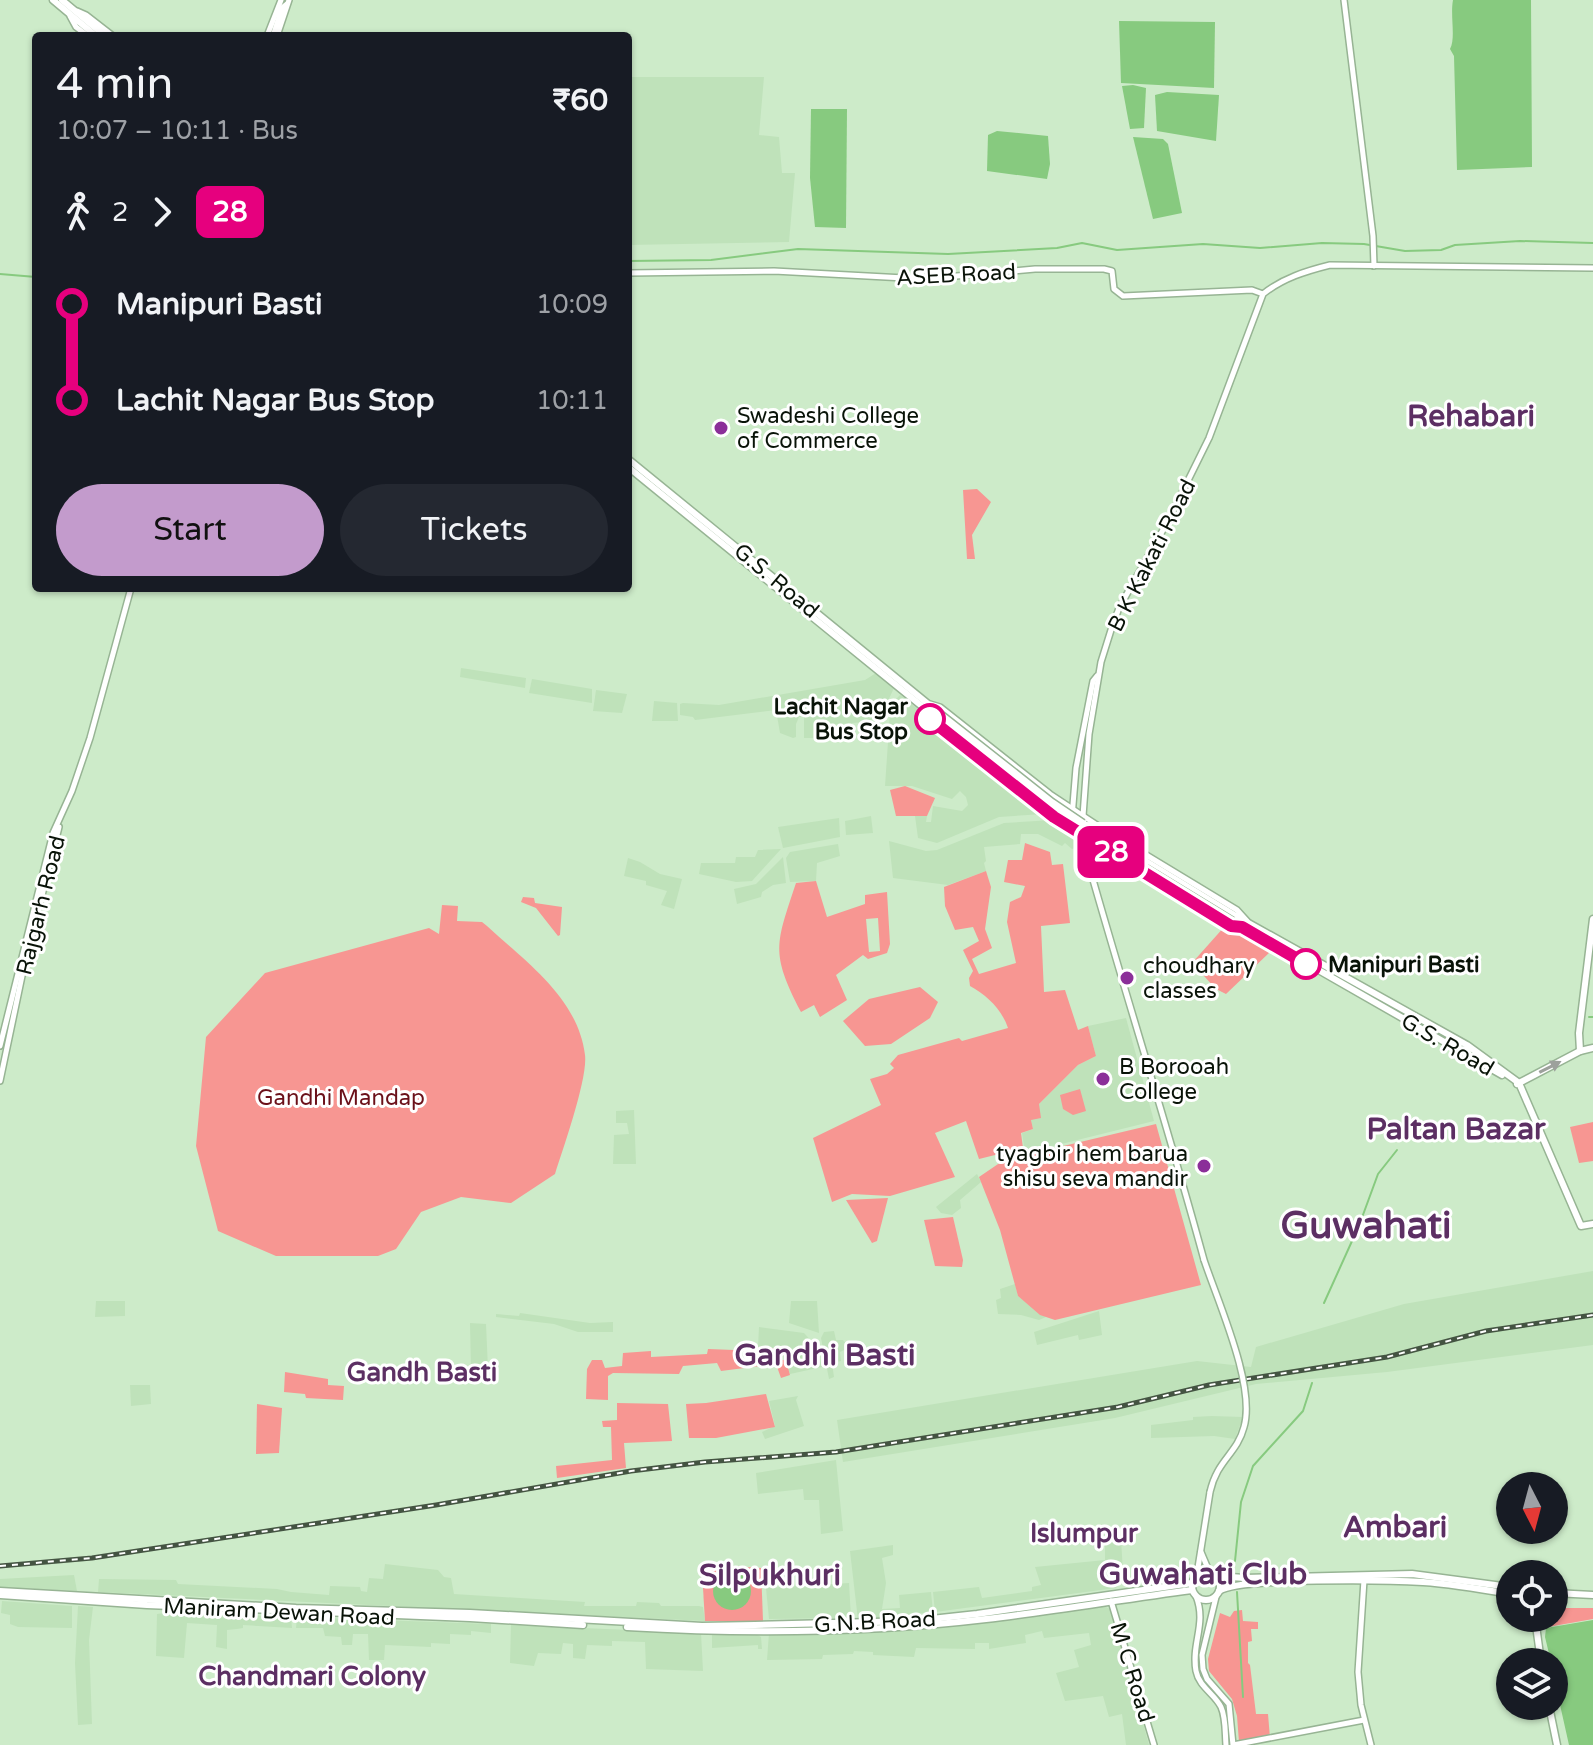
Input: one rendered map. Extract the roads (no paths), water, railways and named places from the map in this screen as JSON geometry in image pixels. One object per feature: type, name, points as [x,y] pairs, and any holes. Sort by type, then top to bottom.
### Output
[{"type":"main road","points":[[53,0],[99,32]]},
{"type":"main road","points":[[62,0],[76,27],[83,32]]},
{"type":"main road","points":[[1344,0],[1374,266]]},
{"type":"main road","points":[[276,32],[284,2]]},
{"type":"main road","points":[[269,32],[284,2]]},
{"type":"main road","points":[[276,32],[284,2]]},
{"type":"main road","points":[[70,11],[86,15],[108,32]]},
{"type":"main road","points":[[81,20],[92,32]]},
{"type":"main road","points":[[1263,294],[1284,280],[1330,265],[1593,268]]},
{"type":"main road","name":"ASEB Road","points":[[632,273],[774,271],[923,279],[1024,270],[1104,269],[1112,271],[1114,289],[1123,296],[1252,290],[1263,294]]},
{"type":"main road","name":"B K Kakati Road","points":[[1083,838],[1089,734],[1098,675],[1119,608],[1189,481],[1209,438],[1263,294]]},
{"type":"main road","name":"G.S. Road","points":[[632,462],[926,706]]},
{"type":"main road","name":"G.S. Road","points":[[632,470],[1060,815],[1517,1084],[1524,1092],[1581,1226],[1593,1224]]},
{"type":"main road","name":"Rajgarh Road","points":[[0,1081],[59,822],[90,738],[130,592]]},
{"type":"main road","points":[[1075,829],[1072,809],[1082,732],[1093,681],[1098,675]]},
{"type":"main road","points":[[926,706],[940,707],[1072,809],[1237,910],[1245,924],[1231,926],[1083,838],[930,719],[926,706]]},
{"type":"main road","points":[[1010,784],[1019,771]]},
{"type":"main road","points":[[1019,790],[1028,777]]},
{"type":"main road","name":"Rajgarh Road","points":[[0,1046],[53,833],[59,822]]},
{"type":"main road","points":[[1083,838],[1201,1250],[1235,1349],[1247,1405],[1244,1430],[1216,1470],[1193,1589],[1202,1615],[1195,1648],[1196,1673],[1223,1710],[1226,1745]]},
{"type":"main road","points":[[1580,1051],[1579,1033],[1593,919]]},
{"type":"main road","points":[[1517,1084],[1580,1051],[1593,1048]]},
{"type":"main road","points":[[1201,1551],[1209,1571],[1220,1583],[1202,1662],[1204,1675],[1229,1704],[1233,1745],[1364,1720]]},
{"type":"main road","points":[[1197,1574],[1209,1571]]},
{"type":"main road","points":[[1193,1589],[1207,1600],[1233,1585],[1412,1574],[1496,1585]]},
{"type":"main road","points":[[1216,1576],[1364,1578],[1496,1592]]},
{"type":"main road","points":[[1364,1578],[1358,1672],[1364,1720],[1371,1745]]},
{"type":"main road","name":"G.N.B Road","points":[[557,1622],[752,1631],[886,1628],[985,1619],[1193,1589]]},
{"type":"main road","name":"G.N.B Road","points":[[557,1622],[702,1626],[913,1621],[1193,1589]]},
{"type":"main road","name":"Maniram Dewan Road","points":[[0,1593],[147,1605],[557,1622]]},
{"type":"main road","points":[[1568,1594],[1593,1595]]},
{"type":"main road","name":"M C Road","points":[[1110,1600],[1154,1745]]},
{"type":"main road","points":[[1552,1720],[1557,1745]]},
{"type":"waterway","points":[[632,261],[711,260],[798,249],[948,254],[1057,248],[1082,243],[1117,250],[1203,244],[1260,248],[1322,243],[1364,244],[1405,251],[1520,241],[1593,243]]},
{"type":"waterway","points":[[0,274],[32,277]]},
{"type":"waterway","points":[[1360,1223],[1378,1174],[1397,1150]]},
{"type":"waterway","points":[[1324,1303],[1357,1230]]},
{"type":"waterway","points":[[1235,1561],[1241,1502],[1253,1466],[1303,1411],[1312,1383]]},
{"type":"waterway","points":[[1237,1592],[1243,1697]]},
{"type":"railway","points":[[0,1566],[92,1558],[436,1505],[631,1471],[836,1452],[1118,1407],[1209,1385],[1387,1357],[1486,1331],[1593,1315]]},
{"type":"place","name":"Swadeshi College of Commerce","points":[[721,428]]},
{"type":"place","name":"Lachit Nagar Bus Stop","points":[[930,719]]},
{"type":"place","name":"Manipuri Basti","points":[[1306,964]]},
{"type":"place","name":"choudhary classes","points":[[1127,978]]},
{"type":"place","name":"B Borooah College","points":[[1103,1079]]},
{"type":"place","name":"tyagbir hem barua shisu seva mandir","points":[[1204,1166]]},
{"type":"district","name":"Rehabari","points":[[1471,416]]},
{"type":"district","name":"Paltan Bazar","points":[[1456,1129]]},
{"type":"district","name":"Guwahati","points":[[1366,1225]]},
{"type":"district","name":"Gandhi Basti","points":[[825,1355]]},
{"type":"district","name":"Gandh Basti","points":[[422,1372]]},
{"type":"district","name":"Ambari","points":[[1395,1527]]},
{"type":"district","name":"Islumpur","points":[[1084,1533]]},
{"type":"district","name":"Guwahati Club","points":[[1203,1574]]},
{"type":"district","name":"Silpukhuri","points":[[770,1575]]},
{"type":"district","name":"Chandmari Colony","points":[[312,1676]]},
{"type":"park label","name":"Gandhi Mandap","points":[[341,1097]]}]
